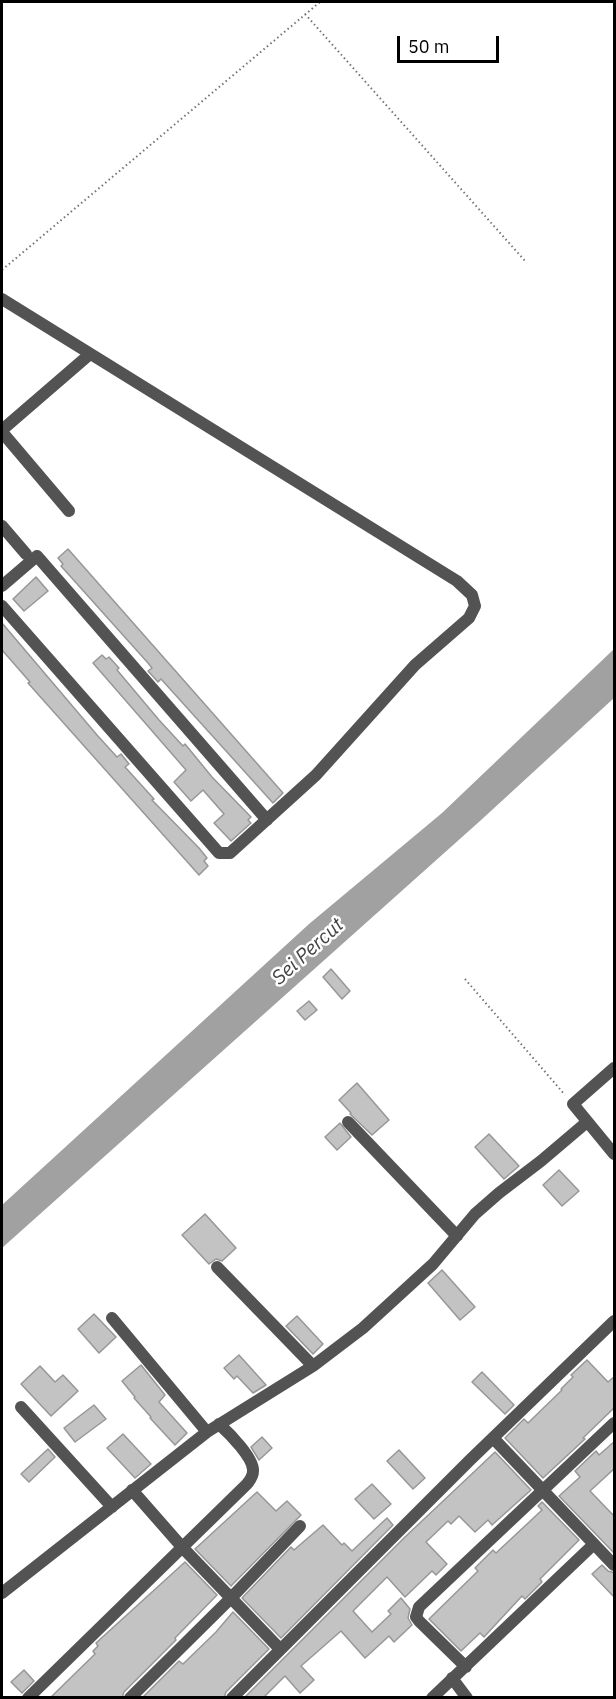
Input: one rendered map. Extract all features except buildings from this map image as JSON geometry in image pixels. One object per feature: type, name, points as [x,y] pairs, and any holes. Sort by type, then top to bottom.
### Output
[{"type":"street","points":[[2,299],[457,581],[472,595],[475,606],[469,618],[415,665],[316,775],[230,853],[219,853],[2,606]]},
{"type":"street","points":[[69,512],[2,431],[90,354]]},
{"type":"street","points":[[2,526],[26,554]]},
{"type":"street","points":[[2,586],[37,556],[267,820]]},
{"type":"street","points":[[615,1068],[573,1104],[615,1154]]},
{"type":"street","points":[[348,1122],[457,1236]]},
{"type":"street","points":[[2,1593],[207,1432],[313,1366],[363,1328],[433,1264],[475,1214],[586,1122]]},
{"type":"street","points":[[217,1267],[313,1366]]},
{"type":"street","points":[[112,1318],[207,1432]]},
{"type":"street","points":[[232,1698],[615,1321]]},
{"type":"street","points":[[21,1407],[112,1507]]},
{"type":"street","points":[[466,1667],[419,1621],[416,1614],[419,1607],[615,1423]]},
{"type":"street","points":[[28,1698],[253,1477],[253,1466],[241,1448],[219,1424]]},
{"type":"street","points":[[494,1439],[615,1565]]},
{"type":"street","points":[[132,1490],[182,1547],[280,1649]]},
{"type":"street","points":[[130,1698],[300,1526]]},
{"type":"street","points":[[432,1698],[594,1544]]},
{"type":"street","points":[[452,1678],[467,1698]]},
{"type":"path","points":[[2,270],[320,2]]},
{"type":"path","points":[[306,14],[526,262]]},
{"type":"path","points":[[465,979],[573,1104]]},
{"type":"water","name":"Sei Percut","points":[[614,649],[614,698],[480,821],[2,1248],[2,1205],[309,924],[442,813]]}]
